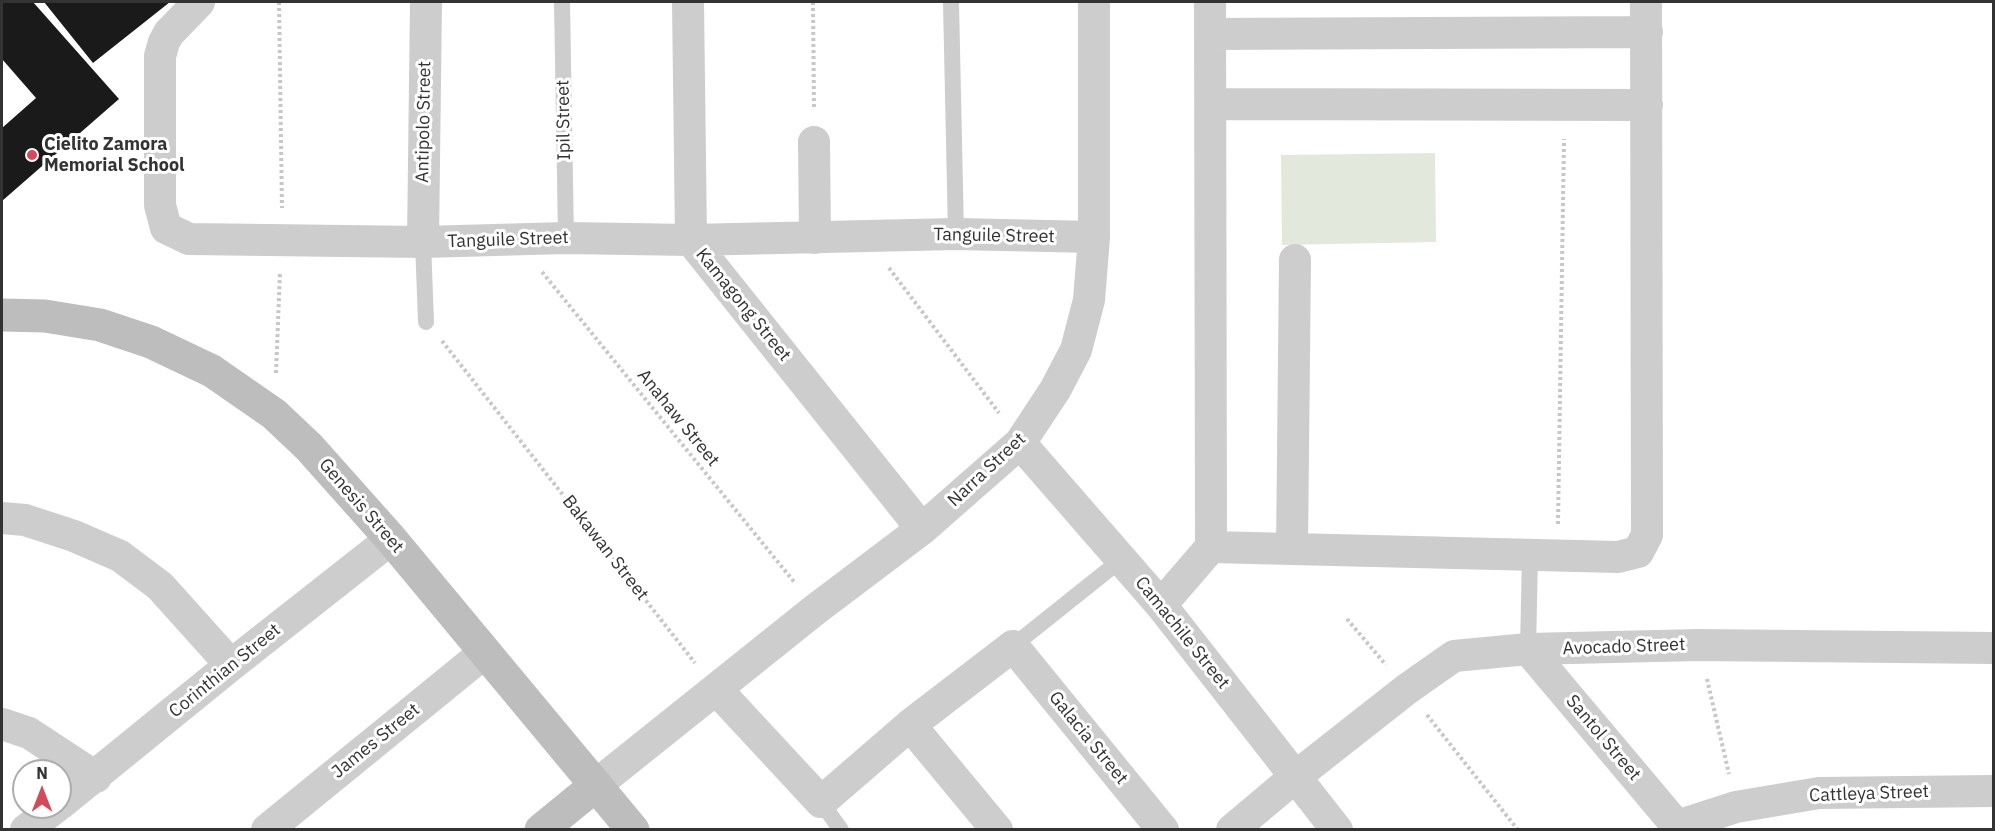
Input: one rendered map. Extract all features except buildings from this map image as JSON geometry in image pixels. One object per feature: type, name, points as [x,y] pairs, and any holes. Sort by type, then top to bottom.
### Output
[{"type":"street","name":"Tanguile Street","points":[[200,2],[169,33],[160,56],[160,205],[166,228],[189,239],[423,242],[566,238],[691,240],[956,234],[1094,237]]},
{"type":"street","name":"Antipolo Street","points":[[423,242],[426,2]]},
{"type":"street","name":"Kamagong Street","points":[[688,2],[691,240],[922,529]]},
{"type":"street","name":"Narra Street","points":[[596,785],[816,609],[922,529],[1020,443],[1055,390],[1076,350],[1089,300],[1094,237],[1094,2]]},
{"type":"street","points":[[1161,605],[1211,547],[1210,2]]},
{"type":"street","points":[[1211,547],[1618,557],[1638,552],[1647,535],[1646,2]]},
{"type":"street","points":[[1210,34],[1647,32]]},
{"type":"street","points":[[1211,104],[1647,105]]},
{"type":"street","points":[[814,142],[815,238]]},
{"type":"street","points":[[1292,549],[1295,260]]},
{"type":"street","name":"Genesis Street","points":[[2,315],[45,316],[100,325],[151,342],[212,371],[274,414],[309,447],[391,539],[633,830]]},
{"type":"street","name":"Camachile Street","points":[[1020,443],[1161,605],[1337,830]]},
{"type":"street","points":[[2,518],[25,520],[74,536],[120,556],[160,586],[231,665]]},
{"type":"street","name":"Corinthian Street","points":[[72,795],[231,665],[391,539]]},
{"type":"street","name":"Avocado Street","points":[[1232,830],[1407,689],[1454,656],[1528,649],[1699,645],[1994,648]]},
{"type":"street","points":[[717,690],[821,802],[910,725],[1013,646]]},
{"type":"street","name":"Galacia Street","points":[[1013,646],[1162,830]]},
{"type":"street","name":"Santol Street","points":[[1528,649],[1677,826]]},
{"type":"street","name":"James Street","points":[[267,830],[484,653]]},
{"type":"street","points":[[2,724],[29,733],[96,777]]},
{"type":"street","points":[[910,725],[997,830]]},
{"type":"street","points":[[542,830],[596,785]]},
{"type":"street","name":"Cattleya Street","points":[[1677,826],[1736,807],[1819,793],[1994,791]]},
{"type":"street","points":[[26,830],[40,819]]},
{"type":"lane","name":"Ipil Street","points":[[562,2],[566,238]]},
{"type":"lane","points":[[951,2],[956,234]]},
{"type":"lane","points":[[423,242],[426,321]]},
{"type":"lane","points":[[1528,649],[1544,555]]},
{"type":"lane","points":[[1013,646],[1122,559]]},
{"type":"lane","points":[[821,802],[842,830]]},
{"type":"path","points":[[274,414],[282,241],[279,2]]},
{"type":"path","points":[[813,2],[814,142]]},
{"type":"path","points":[[1544,555],[1564,105]]},
{"type":"path","points":[[865,237],[1020,443]]},
{"type":"path","name":"Anahaw Street","points":[[530,240],[532,260],[816,609]]},
{"type":"path","name":"Bakawan Street","points":[[426,321],[717,690]]},
{"type":"path","points":[[1347,619],[1407,689],[1518,830]]},
{"type":"path","points":[[1699,645],[1736,807]]},
{"type":"shaded area","points":[[1435,153],[1436,242],[1282,245],[1281,155]]},
{"type":"place","name":"Cielito Zamora Memorial School","points":[[32,155]]}]
